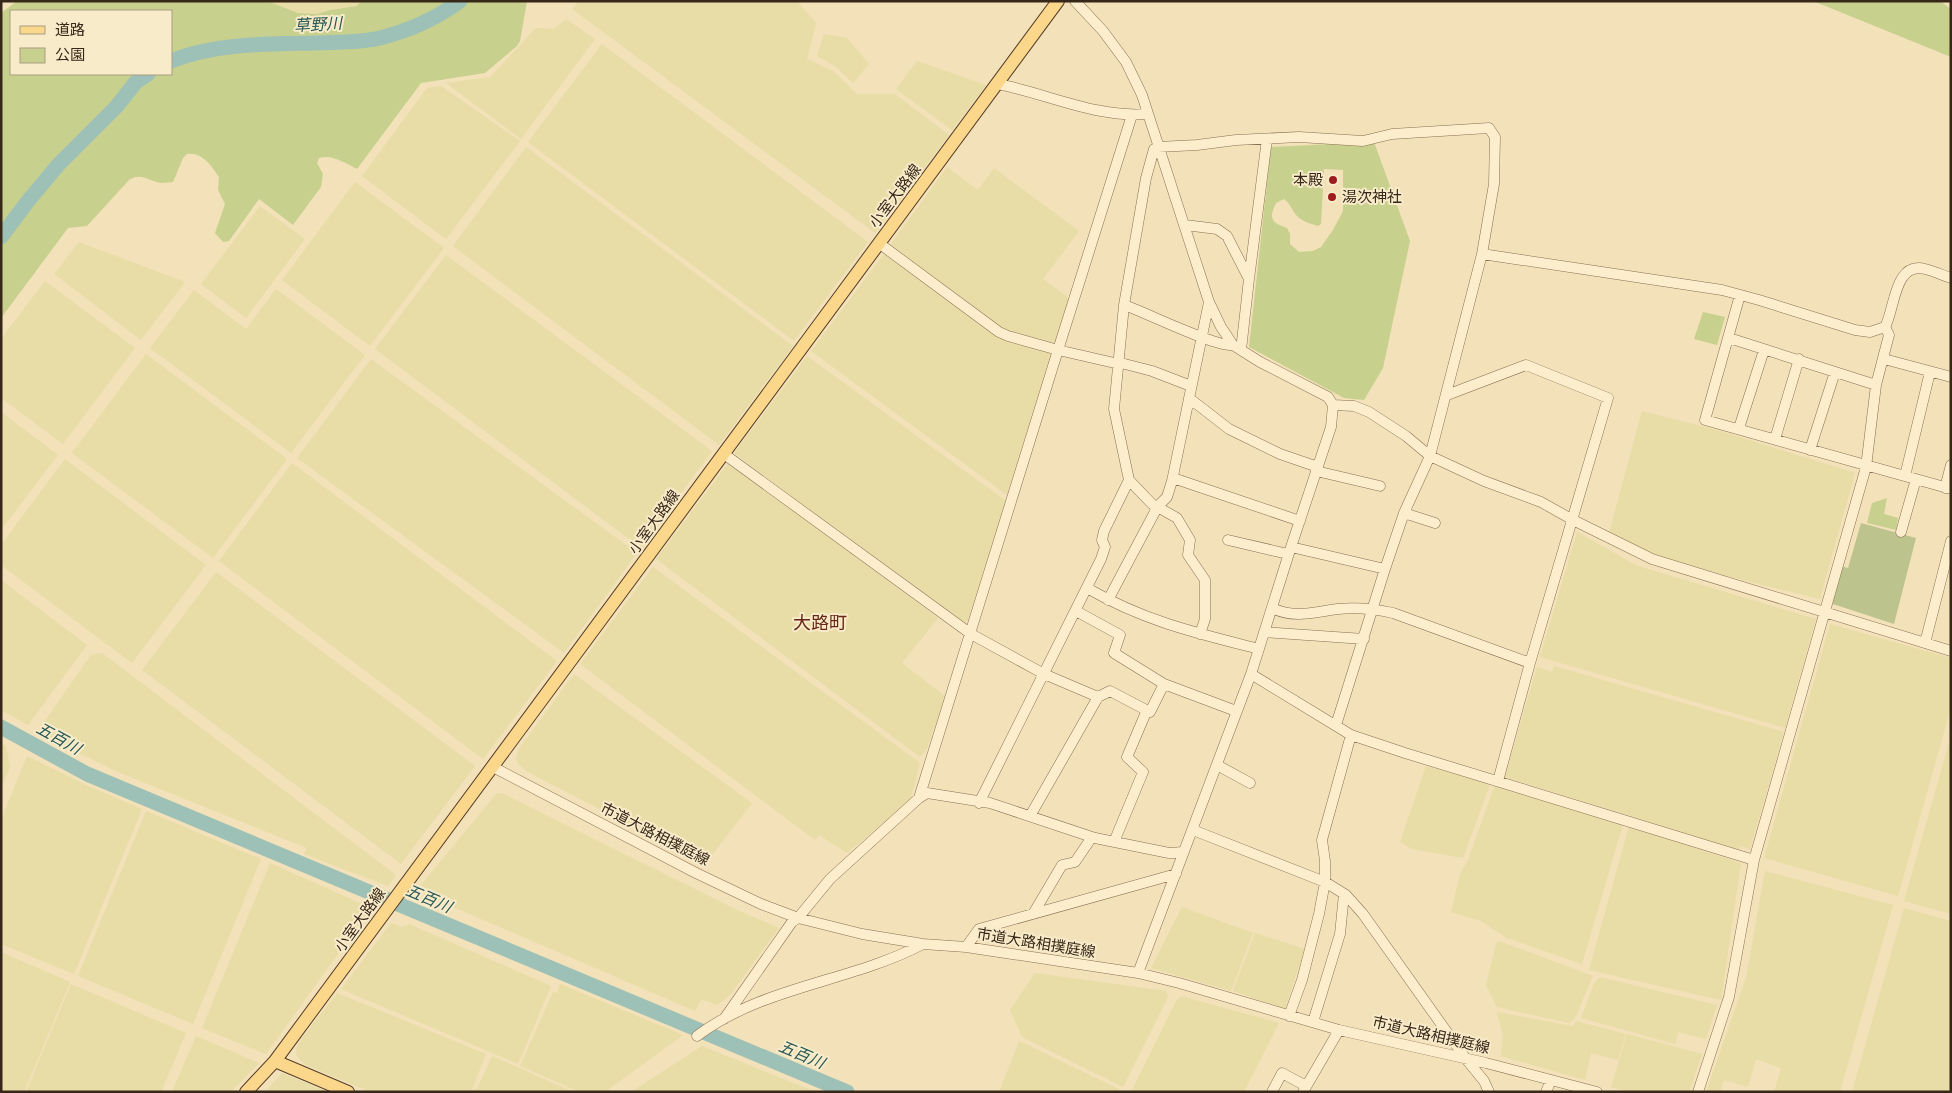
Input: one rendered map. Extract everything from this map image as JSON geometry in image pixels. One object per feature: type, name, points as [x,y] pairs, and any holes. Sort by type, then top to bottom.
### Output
[{"type":"main road","name":"小室大路線","points":[[246,1092],[275,1061],[390,908],[1058,1]]},
{"type":"main road","points":[[275,1061],[348,1092]]},
{"type":"street","points":[[1075,1],[1103,31],[1126,62],[1142,95],[1210,302],[1221,327],[1237,348]]},
{"type":"street","points":[[998,84],[1095,110],[1132,115],[1147,114]]},
{"type":"street","points":[[919,798],[1132,115]]},
{"type":"street","points":[[1200,634],[1205,619],[1205,580],[1188,555],[1190,540],[1177,518],[1152,504],[1129,480],[1114,409],[1124,305],[1146,178],[1154,149],[1158,147],[1197,146],[1236,140],[1299,137],[1363,141],[1392,134],[1489,128],[1495,137],[1494,184],[1482,254],[1447,396],[1430,456],[1404,513],[1384,569],[1374,608],[1336,725]]},
{"type":"street","points":[[1237,348],[1250,279],[1267,139]]},
{"type":"street","points":[[1185,225],[1217,229],[1227,236],[1250,279]]},
{"type":"street","points":[[880,244],[1008,336],[1058,350],[1152,371],[1191,386]]},
{"type":"street","points":[[1482,254],[1722,290],[1855,330],[1870,332],[1885,327],[1900,282],[1907,271],[1923,268],[1951,278]]},
{"type":"street","points":[[1740,295],[1705,420],[1739,428],[1866,467],[1948,489],[1951,465]]},
{"type":"street","points":[[1108,600],[1158,506],[1167,497],[1173,478],[1201,337],[1210,302]]},
{"type":"street","points":[[1124,305],[1201,337],[1237,348],[1328,397],[1333,405],[1332,427],[1251,674],[1138,974]]},
{"type":"street","points":[[1698,1092],[1729,997],[1754,860],[1866,467],[1876,385],[1889,335],[1885,327]]},
{"type":"street","points":[[1729,338],[1876,385]]},
{"type":"street","points":[[1739,428],[1764,350]]},
{"type":"street","points":[[1775,439],[1799,359]]},
{"type":"street","points":[[1884,359],[1951,377]]},
{"type":"street","points":[[1447,396],[1526,365],[1608,398],[1530,663],[1498,781]]},
{"type":"street","points":[[1810,450],[1835,372]]},
{"type":"street","points":[[1905,476],[1930,372]]},
{"type":"street","points":[[1189,398],[1229,428],[1280,454],[1317,469],[1380,486]]},
{"type":"street","points":[[1333,405],[1354,406],[1369,412],[1406,436],[1430,456],[1484,481],[1541,502],[1652,559],[1951,651]]},
{"type":"street","points":[[724,454],[971,634],[1044,674],[1098,697]]},
{"type":"street","points":[[1173,478],[1300,521]]},
{"type":"street","points":[[1901,532],[1916,479]]},
{"type":"street","points":[[979,803],[1101,559],[1104,547],[1102,540],[1104,531],[1129,480]]},
{"type":"street","points":[[1404,513],[1435,523]]},
{"type":"street","points":[[1228,540],[1384,569]]},
{"type":"street","points":[[1925,643],[1951,541]]},
{"type":"street","points":[[1087,588],[1124,608],[1173,627],[1259,649]]},
{"type":"street","points":[[1272,608],[1282,613],[1304,614],[1339,609],[1374,608],[1393,613],[1530,663]]},
{"type":"street","points":[[1076,611],[1120,635],[1114,653],[1164,684],[1236,712]]},
{"type":"street","points":[[1264,632],[1364,639]]},
{"type":"street","points":[[1251,674],[1351,735],[1754,860]]},
{"type":"street","points":[[1030,816],[1098,697],[1110,691],[1150,712],[1164,684]]},
{"type":"street","points":[[1114,842],[1143,772],[1127,757],[1147,710]]},
{"type":"street","points":[[1288,1016],[1302,980],[1319,914],[1325,882],[1326,861],[1322,840],[1351,735]]},
{"type":"street","points":[[1217,765],[1250,782]]},
{"type":"street","name":"市道大路相撲庭線","points":[[493,768],[696,872],[762,904],[798,918],[862,934],[923,944],[966,946],[1138,974],[1179,983],[1339,1030],[1598,1092]]},
{"type":"street","points":[[724,1019],[792,922],[798,918],[830,879],[919,798],[928,793],[979,803],[990,803],[1092,837],[1169,852],[1183,852]]},
{"type":"street","points":[[1193,830],[1325,882],[1344,894],[1363,914],[1466,1059],[1484,1081],[1489,1092]]},
{"type":"street","points":[[1033,914],[1062,865],[1075,862],[1092,837]]},
{"type":"street","points":[[966,946],[979,929],[1176,874]]},
{"type":"street","points":[[1313,1022],[1340,934],[1344,894]]},
{"type":"street","points":[[697,1036],[707,1028],[764,999],[900,955],[923,944]]},
{"type":"street","points":[[1272,1092],[1282,1072],[1305,1089],[1339,1030]]},
{"type":"street","points":[[1546,1092],[1551,1080]]},
{"type":"shaded area","points":[[267,1],[361,1],[357,6],[317,14],[298,13]]},
{"type":"shaded area","points":[[579,1],[797,1],[816,23],[807,59],[833,71],[857,94],[895,94],[949,135],[875,233],[572,9]]},
{"type":"shaded area","points":[[566,19],[595,39],[521,139],[446,83],[490,77],[536,28],[554,29]]},
{"type":"shaded area","points":[[824,34],[847,38],[869,64],[853,83],[835,66],[817,56]]},
{"type":"shaded area","points":[[602,44],[868,242],[794,341],[528,142]]},
{"type":"shaded area","points":[[917,61],[986,85],[952,130],[896,89]]},
{"type":"shaded area","points":[[441,86],[520,141],[446,239],[362,176],[427,88]]},
{"type":"shaded area","points":[[526,147],[793,346],[719,445],[453,246]]},
{"type":"shaded area","points":[[947,167],[978,190],[994,168],[1079,231],[1043,279],[1069,298],[1056,342],[1050,344],[1005,330],[892,248],[891,244]]},
{"type":"shaded area","points":[[355,182],[444,248],[370,346],[282,280]]},
{"type":"shaded area","points":[[260,206],[305,239],[246,318],[201,284]]},
{"type":"shaded area","points":[[79,242],[185,282],[141,340],[54,274]]},
{"type":"shaded area","points":[[884,254],[1006,341],[1051,353],[1007,495],[811,351]]},
{"type":"shaded area","points":[[446,255],[712,451],[641,548],[375,349]]},
{"type":"shaded area","points":[[45,281],[135,348],[63,444],[1,398],[1,339]]},
{"type":"shaded area","points":[[276,289],[365,355],[291,453],[150,348],[194,290],[246,329]]},
{"type":"shaded area","points":[[146,354],[287,459],[213,558],[72,453]]},
{"type":"shaded area","points":[[807,356],[1006,501],[968,620],[964,625],[734,453]]},
{"type":"shaded area","points":[[371,359],[637,553],[564,653],[297,458]]},
{"type":"shaded area","points":[[1642,411],[1717,430],[1855,473],[1820,599],[1685,566],[1644,551],[1609,533]]},
{"type":"shaded area","points":[[1,412],[58,455],[1,530]]},
{"type":"shaded area","points":[[65,459],[206,565],[132,663],[1,565],[1,545]]},
{"type":"shaded area","points":[[729,462],[938,618],[902,663],[946,697],[927,748],[920,757],[656,559]]},
{"type":"shaded area","points":[[292,463],[557,661],[483,759],[219,561]]},
{"type":"shaded area","points":[[1577,532],[1638,566],[1816,619],[1785,728],[1540,657]]},
{"type":"shaded area","points":[[653,567],[920,763],[910,801],[847,853],[819,835],[815,840],[580,664]]},
{"type":"shaded area","points":[[216,572],[475,766],[401,864],[142,670]]},
{"type":"shaded area","points":[[1,580],[87,645],[28,725],[1,710]]},
{"type":"shaded area","points":[[1830,624],[1951,658],[1951,707],[1898,896],[1764,858]]},
{"type":"shaded area","points":[[102,653],[396,875],[388,886],[304,854],[307,848],[113,770],[37,732],[91,655]]},
{"type":"shaded area","points":[[1554,666],[1784,732],[1750,849],[1740,846],[1739,850],[1505,777],[1537,667],[1552,672]]},
{"type":"shaded area","points":[[574,674],[752,803],[705,864],[530,773],[519,765],[516,759],[518,750]]},
{"type":"shaded area","points":[[1951,736],[1951,914],[1904,901]]},
{"type":"shaded area","points":[[1,743],[6,746],[10,767],[1,788]]},
{"type":"shaded area","points":[[27,756],[86,785],[142,809],[74,974],[1,944],[1,820]]},
{"type":"shaded area","points":[[1426,766],[1490,784],[1463,858],[1412,849],[1400,842]]},
{"type":"shaded area","points":[[1495,785],[1623,824],[1582,964],[1507,938],[1481,921],[1451,912],[1460,874],[1468,860]]},
{"type":"shaded area","points":[[497,793],[502,793],[737,910],[779,928],[730,995],[717,1005],[701,999],[695,1011],[416,891]]},
{"type":"shaded area","points":[[146,811],[261,859],[193,1024],[78,976]]},
{"type":"shaded area","points":[[1629,826],[1741,863],[1721,1000],[1589,970]]},
{"type":"shaded area","points":[[270,863],[371,908],[266,1054],[202,1028]]},
{"type":"shaded area","points":[[1765,871],[1893,905],[1840,1092],[1774,1092],[1781,1068],[1756,1059],[1748,1087],[1724,1080],[1720,1092],[1706,1092],[1746,978]]},
{"type":"shaded area","points":[[1182,907],[1253,933],[1231,991],[1151,968]]},
{"type":"shaded area","points":[[1904,908],[1951,921],[1951,1092],[1852,1092]]},
{"type":"shaded area","points":[[391,923],[402,927],[409,924],[551,986],[518,1064],[341,989]]},
{"type":"shaded area","points":[[1255,933],[1305,949],[1285,1009],[1233,991]]},
{"type":"shaded area","points":[[1499,941],[1593,976],[1575,1018],[1569,1023],[1497,1007],[1486,985],[1496,944]]},
{"type":"shaded area","points":[[1,952],[70,982],[24,1092],[1,1092]]},
{"type":"shaded area","points":[[1035,973],[1166,991],[1168,997],[1123,1087],[1022,1037],[1010,1010]]},
{"type":"shaded area","points":[[1600,977],[1717,1005],[1706,1039],[1678,1032],[1675,1044],[1581,1018],[1594,983]]},
{"type":"shaded area","points":[[71,984],[186,1033],[161,1092],[26,1092]]},
{"type":"shaded area","points":[[560,984],[683,1035],[605,1092],[580,1092],[520,1066],[553,992],[557,993]]},
{"type":"shaded area","points":[[337,993],[486,1054],[471,1092],[370,1092],[304,1064],[297,1056],[296,1050],[300,1041]]},
{"type":"shaded area","points":[[1181,996],[1279,1023],[1244,1092],[1131,1092],[1176,1001]]},
{"type":"shaded area","points":[[1497,1012],[1573,1026],[1576,1021],[1626,1034],[1618,1060],[1591,1053],[1585,1080],[1501,1056],[1503,1036]]},
{"type":"shaded area","points":[[1627,1034],[1702,1054],[1689,1092],[1628,1092],[1611,1087]]},
{"type":"shaded area","points":[[196,1036],[259,1063],[231,1092],[172,1092]]},
{"type":"shaded area","points":[[1019,1041],[1119,1089],[1118,1092],[999,1092]]},
{"type":"shaded area","points":[[702,1046],[816,1092],[631,1092]]},
{"type":"shaded area","points":[[492,1056],[574,1092],[473,1092],[474,1089],[477,1089]]},
{"type":"shaded area","points":[[282,1073],[328,1092],[265,1092]]},
{"type":"green space","points":[[17,1],[267,1],[298,13],[317,14],[357,6],[361,1],[527,1],[520,41],[517,46],[485,73],[421,83],[357,169],[334,158],[319,158],[317,163],[323,174],[321,187],[293,225],[259,199],[229,241],[223,242],[215,233],[225,204],[218,190],[219,177],[210,164],[202,157],[187,154],[183,158],[173,182],[161,183],[141,177],[133,178],[129,180],[87,226],[68,228],[1,318],[1,13]]},
{"type":"green space","points":[[1813,1],[1940,1],[1951,9],[1951,57]]},
{"type":"green space","points":[[1374,142],[1410,241],[1383,368],[1364,400],[1344,398],[1249,347],[1271,147]],"holes":[[[1324,169],[1343,170],[1343,211],[1333,230],[1321,247],[1313,251],[1299,252],[1290,244],[1290,234],[1287,228],[1273,220],[1272,213],[1276,203],[1284,199],[1299,218],[1318,226],[1321,224]]]},
{"type":"green space","points":[[1703,312],[1725,317],[1717,345],[1694,339]]},
{"type":"green space","points":[[1887,498],[1884,514],[1898,518],[1896,530],[1867,523],[1872,503]]},
{"type":"green space","points":[[1861,523],[1916,538],[1894,624],[1830,603],[1837,565],[1848,568]]},
{"type":"waterway","name":"草野川","points":[[172,61],[206,51],[242,46],[348,42],[380,38],[422,23],[460,1]]},
{"type":"waterway","name":"草野川","points":[[1,237],[59,164],[117,106],[136,82],[146,75]]},
{"type":"waterway","name":"五百川","points":[[1,727],[87,774],[847,1092]]},
{"type":"place","name":"本殿","points":[[1333,180]]},
{"type":"place","name":"湯次神社","points":[[1332,197]]},
{"type":"district","name":"大路町","points":[[820,623]]}]
